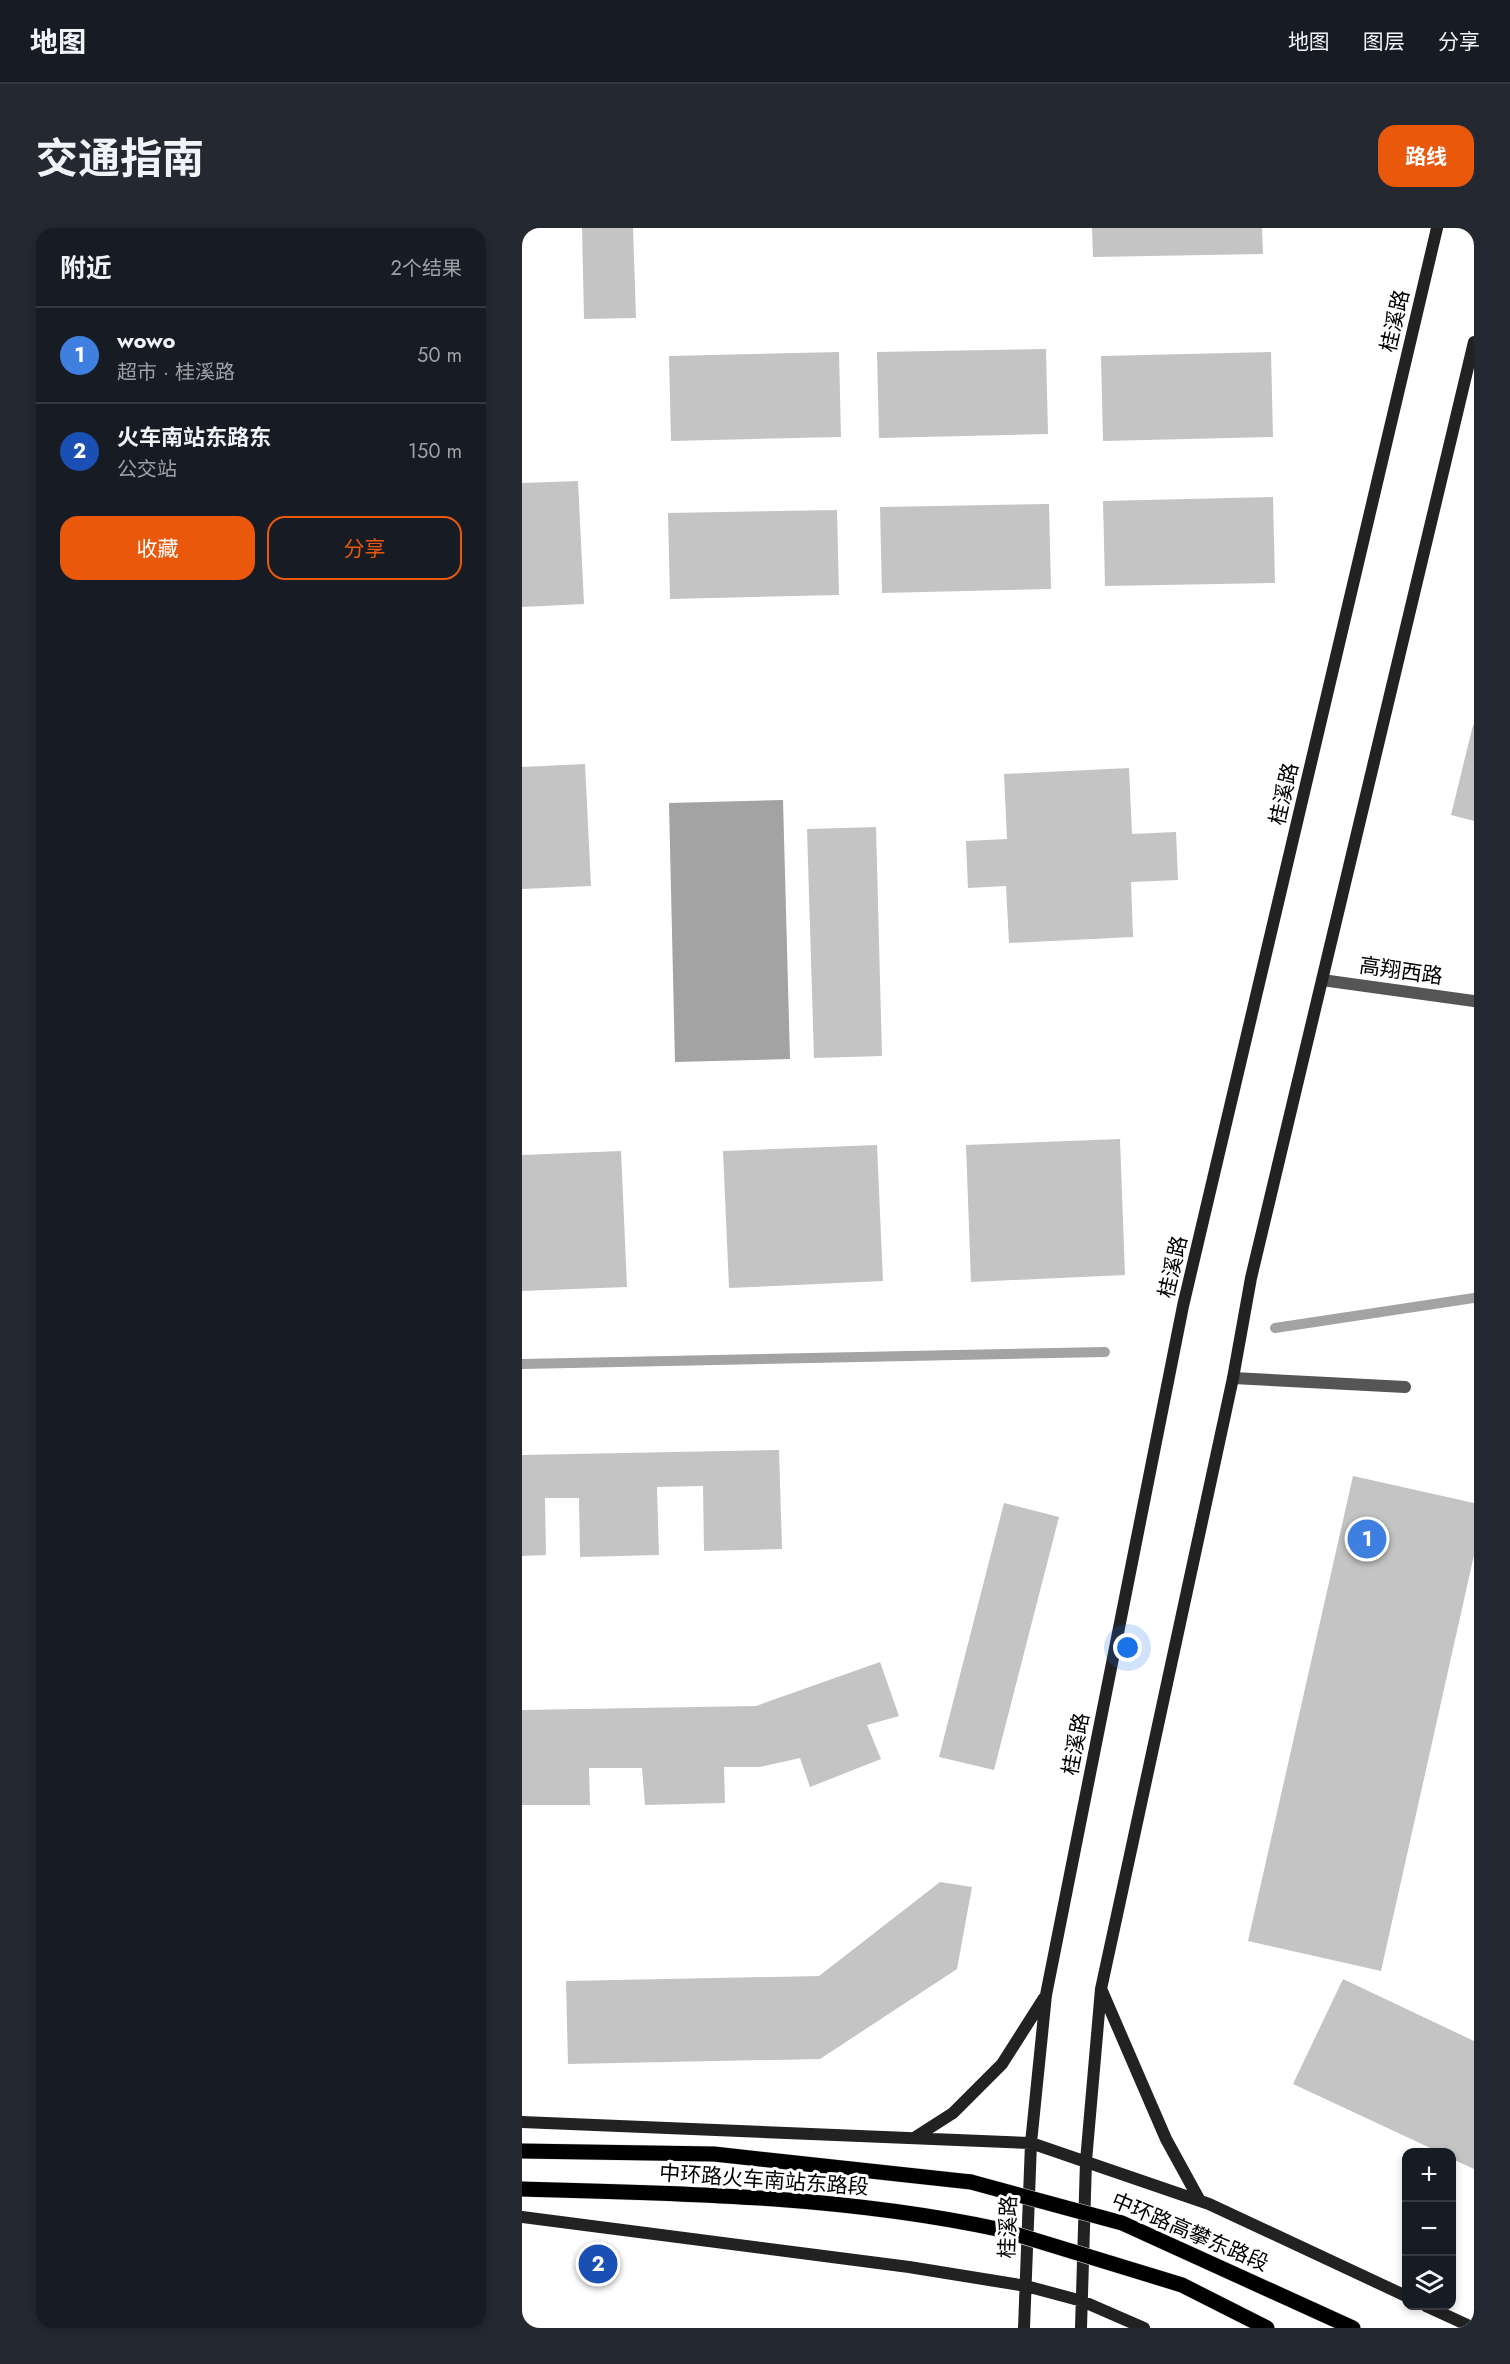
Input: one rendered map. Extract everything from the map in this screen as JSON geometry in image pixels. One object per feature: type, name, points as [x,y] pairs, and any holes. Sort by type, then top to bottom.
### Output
[{"type":"main road","name":"桂溪路","points":[[1024,2328],[1031,2144],[1046,1995],[1183,1306],[1437,228]]},
{"type":"main road","points":[[1081,2328],[1086,2161],[1101,1989],[1233,1378],[1251,1278],[1474,342]]},
{"type":"main road","points":[[1101,1989],[1166,2139],[1200,2201]]},
{"type":"main road","points":[[914,2138],[953,2113],[1002,2064],[1046,1995]]},
{"type":"main road","points":[[522,2122],[1031,2144],[1200,2201],[1402,2294]]},
{"type":"main road","name":"中环路火车南站东路段","points":[[522,2151],[714,2154],[971,2182]]},
{"type":"main road","name":"中环路高攀东路段","points":[[971,2182],[1122,2223],[1353,2328]]},
{"type":"main road","name":"中环路火车南站东路段","points":[[522,2189],[710,2194],[936,2216],[1002,2230],[1182,2285],[1267,2328]]},
{"type":"main road","points":[[522,2217],[897,2266],[1026,2286],[1082,2301],[1144,2328]]},
{"type":"main road","points":[[1435,2310],[1474,2328]]},
{"type":"street","name":"高翔西路","points":[[1322,980],[1474,1000]]},
{"type":"street","points":[[1233,1378],[1405,1387]]},
{"type":"shaded area","points":[[783,800],[790,1059],[675,1062],[669,803]]},
{"type":"building","points":[[582,228],[633,228],[636,318],[584,319]]},
{"type":"building","points":[[1092,228],[1262,228],[1263,254],[1093,257]]},
{"type":"building","points":[[1046,349],[1048,434],[879,438],[877,352]]},
{"type":"building","points":[[839,352],[841,437],[671,441],[669,356]]},
{"type":"building","points":[[1271,352],[1273,437],[1103,441],[1101,356]]},
{"type":"building","points":[[578,481],[584,604],[522,607],[522,483]]},
{"type":"building","points":[[1273,497],[1275,583],[1105,586],[1103,501]]},
{"type":"building","points":[[1049,504],[1051,589],[882,593],[880,507]]},
{"type":"building","points":[[837,510],[839,595],[670,599],[668,513]]},
{"type":"building","points":[[1474,725],[1474,821],[1451,815]]},
{"type":"building","points":[[585,764],[591,886],[522,889],[522,767]]},
{"type":"building","points":[[1129,768],[1132,834],[1176,832],[1178,880],[1131,882],[1133,937],[1009,943],[1006,886],[968,888],[966,841],[1007,839],[1004,774]]},
{"type":"building","points":[[876,827],[882,1056],[814,1058],[807,829]]},
{"type":"building","points":[[1120,1139],[1125,1275],[971,1282],[966,1145]]},
{"type":"building","points":[[877,1145],[883,1281],[729,1288],[723,1151]]},
{"type":"building","points":[[621,1151],[627,1287],[522,1291],[522,1155]]},
{"type":"building","points":[[779,1450],[782,1549],[704,1551],[703,1486],[657,1487],[659,1555],[580,1557],[579,1498],[545,1498],[546,1555],[522,1556],[522,1455]]},
{"type":"building","points":[[1353,1476],[1474,1503],[1474,1555],[1381,1971],[1248,1941]]},
{"type":"building","points":[[1004,1503],[1059,1517],[994,1770],[939,1757]]},
{"type":"building","points":[[880,1662],[899,1716],[867,1725],[881,1759],[810,1787],[800,1758],[760,1767],[724,1767],[725,1803],[645,1805],[642,1768],[589,1768],[590,1805],[522,1805],[522,1710],[756,1706]]},
{"type":"building","points":[[940,1882],[972,1887],[957,1969],[820,2059],[568,2064],[566,1981],[819,1976]]},
{"type":"building","points":[[1343,1979],[1474,2041],[1474,2169],[1456,2161],[1456,2148],[1430,2148],[1293,2084]]},
{"type":"waterway","points":[[1275,1328],[1474,1298]]},
{"type":"waterway","points":[[522,1364],[1105,1352]]},
{"type":"place","name":"wowo","points":[[1367,1539]]},
{"type":"place","name":"火车南站东路东","points":[[598,2264]]}]
